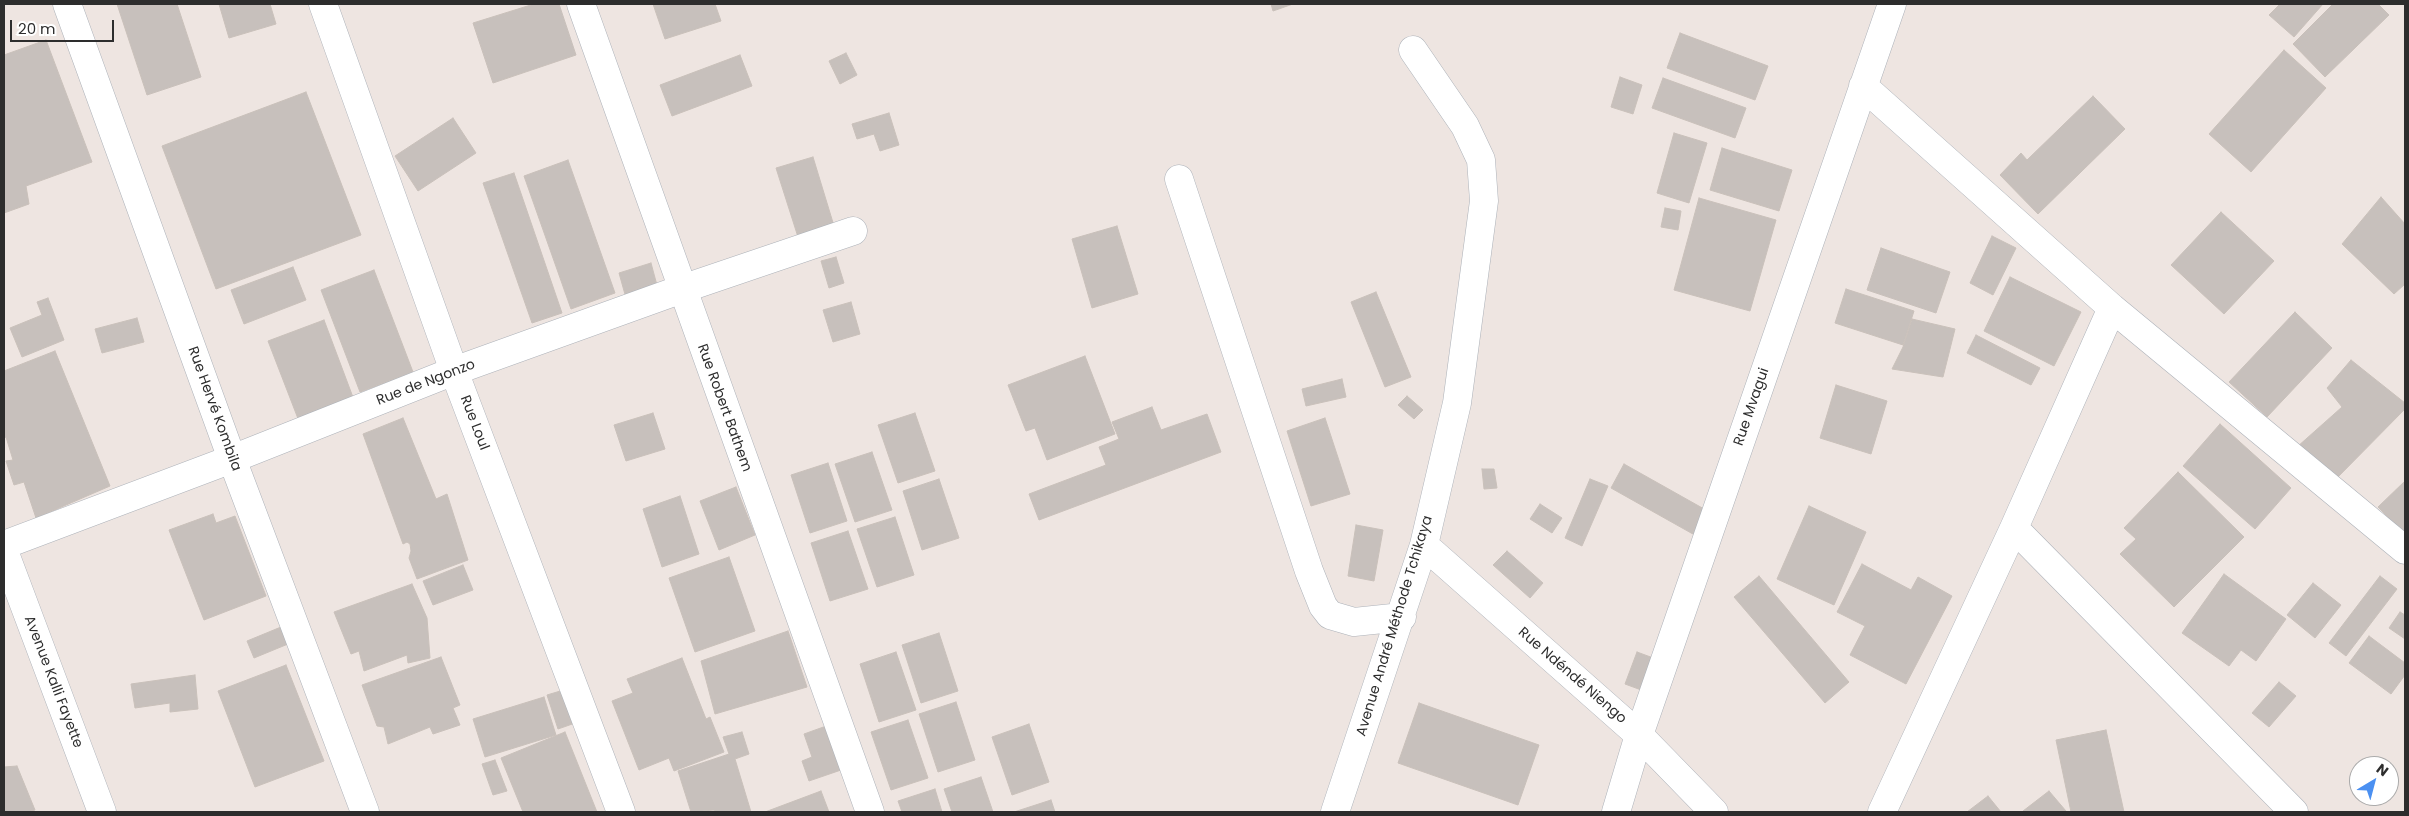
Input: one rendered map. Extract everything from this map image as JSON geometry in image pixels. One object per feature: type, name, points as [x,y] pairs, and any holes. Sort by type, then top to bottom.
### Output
[{"type":"street","name":"Rue Hervé Kombila","points":[[67,4],[232,459],[365,812]]},
{"type":"street","name":"Rue Loul","points":[[323,4],[454,372],[621,812]]},
{"type":"street","name":"Rue Robert Bathem","points":[[581,4],[870,812]]},
{"type":"street","name":"Rue Mvagui","points":[[1616,812],[1639,735],[1892,4]]},
{"type":"street","name":"Avenue André Méthode Tchikaya","points":[[1335,812],[1402,617],[1424,545],[1457,403],[1484,201],[1481,160],[1465,126],[1413,50]]},
{"type":"street","points":[[1863,86],[2112,308],[2405,550]]},
{"type":"street","points":[[1179,179],[1309,571],[1323,606],[1330,615],[1348,621],[1402,617]]},
{"type":"street","name":"Rue de Ngonzo","points":[[4,545],[232,459],[454,372],[682,290],[853,232]]},
{"type":"street","points":[[1882,812],[2014,528],[2112,308]]},
{"type":"street","points":[[2014,528],[2294,812]]},
{"type":"street","name":"Rue Ndéndé Niengo","points":[[1424,545],[1639,735],[1714,812]]},
{"type":"street","name":"Avenue Kalli Fayette","points":[[4,551],[102,812]]},
{"type":"building","points":[[117,4],[177,4],[201,77],[147,95]]},
{"type":"building","points":[[219,4],[270,4],[276,24],[229,38]]},
{"type":"building","points":[[534,4],[559,4],[576,55],[493,83],[473,23]]},
{"type":"building","points":[[653,4],[715,4],[721,21],[665,39]]},
{"type":"building","points":[[1271,4],[1293,4],[1273,11]]},
{"type":"building","points":[[2280,4],[2323,4],[2294,37],[2269,15]]},
{"type":"building","points":[[2333,4],[2378,4],[2389,15],[2325,77],[2293,44]]},
{"type":"building","points":[[1680,33],[1768,66],[1755,100],[1667,68]]},
{"type":"building","points":[[46,40],[92,162],[26,186],[29,204],[4,213],[4,55]]},
{"type":"building","points":[[2284,50],[2326,88],[2251,172],[2209,134]]},
{"type":"building","points":[[846,53],[857,75],[840,84],[829,61]]},
{"type":"building","points":[[740,55],[752,86],[672,116],[660,85]]},
{"type":"building","points":[[1620,77],[1642,85],[1633,114],[1611,107]]},
{"type":"building","points":[[1663,78],[1746,108],[1735,138],[1652,108]]},
{"type":"building","points":[[306,92],[361,235],[216,289],[162,146]]},
{"type":"building","points":[[2093,96],[2125,129],[2038,214],[2000,175],[2021,153],[2027,160]]},
{"type":"building","points":[[889,113],[899,145],[880,151],[874,134],[857,139],[852,124]]},
{"type":"building","points":[[453,118],[476,153],[418,191],[395,156]]},
{"type":"building","points":[[1674,133],[1707,143],[1689,203],[1657,193]]},
{"type":"building","points":[[1722,148],[1792,170],[1779,211],[1710,190]]},
{"type":"building","points":[[813,157],[834,226],[798,237],[776,168]]},
{"type":"building","points":[[568,160],[615,293],[571,309],[524,176]]},
{"type":"building","points":[[514,173],[562,313],[532,323],[483,183]]},
{"type":"building","points":[[2381,197],[2405,224],[2405,284],[2394,294],[2342,244]]},
{"type":"building","points":[[1699,198],[1776,220],[1750,311],[1674,290]]},
{"type":"building","points":[[1665,208],[1681,211],[1678,230],[1661,227]]},
{"type":"building","points":[[2221,212],[2274,261],[2224,314],[2171,265]]},
{"type":"building","points":[[1117,226],[1138,294],[1092,308],[1072,239]]},
{"type":"building","points":[[1992,236],[2016,248],[1993,295],[1970,283]]},
{"type":"building","points":[[1881,248],[1950,272],[1936,313],[1867,290]]},
{"type":"building","points":[[836,257],[844,283],[829,288],[821,261]]},
{"type":"building","points":[[651,263],[658,289],[626,298],[619,273]]},
{"type":"building","points":[[293,267],[306,300],[244,324],[231,290]]},
{"type":"building","points":[[374,270],[413,372],[360,392],[321,290]]},
{"type":"building","points":[[2010,277],[2081,312],[2054,366],[1984,331]]},
{"type":"building","points":[[1846,289],[1914,311],[1903,345],[1835,323]]},
{"type":"building","points":[[1376,292],[1411,377],[1385,387],[1351,302]]},
{"type":"building","points":[[48,298],[64,340],[22,357],[10,328],[42,315],[37,302]]},
{"type":"building","points":[[851,302],[860,334],[833,342],[823,310]]},
{"type":"building","points":[[2295,312],[2332,348],[2267,417],[2229,382]]},
{"type":"building","points":[[137,318],[144,342],[102,353],[95,329]]},
{"type":"building","points":[[1912,319],[1955,329],[1943,377],[1892,369],[1903,347]]},
{"type":"building","points":[[324,320],[357,408],[302,429],[268,341]]},
{"type":"building","points":[[1976,335],[2040,368],[2031,385],[1967,353]]},
{"type":"building","points":[[55,351],[110,486],[36,518],[24,482],[14,485],[6,461],[13,460],[6,437],[4,438],[4,371]]},
{"type":"building","points":[[1085,356],[1115,434],[1047,460],[1035,428],[1026,431],[1008,385]]},
{"type":"building","points":[[2351,360],[2405,403],[2405,409],[2334,481],[2297,447],[2342,407],[2327,388]]},
{"type":"building","points":[[1342,379],[1346,397],[1306,406],[1302,389]]},
{"type":"building","points":[[1836,385],[1887,401],[1871,454],[1820,438]]},
{"type":"building","points":[[1407,396],[1423,410],[1414,419],[1398,405]]},
{"type":"building","points":[[1152,407],[1161,430],[1207,414],[1221,452],[1039,520],[1029,494],[1106,465],[1099,447],[1119,439],[1112,422]]},
{"type":"building","points":[[653,413],[665,449],[626,461],[614,425]]},
{"type":"building","points":[[915,413],[935,471],[898,483],[878,425]]},
{"type":"building","points":[[403,418],[436,499],[447,494],[468,560],[417,579],[409,558],[410,544],[407,542],[403,544],[363,434]]},
{"type":"building","points":[[1325,418],[1350,494],[1311,506],[1287,431]]},
{"type":"building","points":[[2220,424],[2291,488],[2255,529],[2183,466]]},
{"type":"building","points":[[872,452],[892,510],[855,522],[835,464]]},
{"type":"building","points":[[828,463],[847,521],[810,533],[791,475]]},
{"type":"building","points":[[1624,464],[1713,514],[1700,538],[1611,488]]},
{"type":"building","points":[[1482,469],[1494,469],[1497,488],[1484,489]]},
{"type":"building","points":[[2178,472],[2244,537],[2174,607],[2120,554],[2136,539],[2124,528]]},
{"type":"building","points":[[939,479],[959,538],[922,550],[903,491]]},
{"type":"building","points":[[1590,479],[1608,486],[1582,546],[1565,538]]},
{"type":"building","points":[[2405,481],[2405,529],[2403,532],[2378,507]]},
{"type":"building","points":[[736,487],[755,535],[719,550],[700,501]]},
{"type":"building","points":[[680,496],[699,554],[662,567],[643,509]]},
{"type":"building","points":[[1540,504],[1562,518],[1552,533],[1530,519]]},
{"type":"building","points":[[1809,506],[1866,532],[1834,605],[1777,579]]},
{"type":"building","points":[[213,514],[216,523],[235,516],[266,596],[204,620],[169,530]]},
{"type":"building","points":[[895,517],[914,575],[877,587],[857,529]]},
{"type":"building","points":[[1356,525],[1383,530],[1374,581],[1348,576]]},
{"type":"building","points":[[848,531],[868,589],[830,601],[811,543]]},
{"type":"building","points":[[1507,551],[1543,583],[1530,598],[1493,565]]},
{"type":"building","points":[[729,557],[755,631],[695,652],[669,578]]},
{"type":"building","points":[[1862,564],[1911,590],[1918,577],[1952,596],[1906,684],[1850,655],[1865,626],[1837,612]]},
{"type":"building","points":[[463,565],[473,590],[433,605],[423,581]]},
{"type":"building","points":[[2224,574],[2286,619],[2256,661],[2241,650],[2229,666],[2182,633]]},
{"type":"building","points":[[1759,576],[1849,682],[1825,703],[1734,597]]},
{"type":"building","points":[[2380,576],[2397,589],[2346,656],[2329,643]]},
{"type":"building","points":[[2313,583],[2341,605],[2315,638],[2287,615]]},
{"type":"building","points":[[412,584],[427,618],[430,658],[408,663],[407,655],[364,671],[359,651],[351,654],[334,612]]},
{"type":"building","points":[[2400,612],[2405,615],[2405,639],[2389,628]]},
{"type":"building","points":[[281,627],[288,644],[254,658],[247,641]]},
{"type":"building","points":[[788,631],[807,687],[715,714],[701,661]]},
{"type":"building","points":[[939,633],[958,691],[921,703],[902,645]]},
{"type":"building","points":[[2369,636],[2405,663],[2405,675],[2391,694],[2349,663]]},
{"type":"building","points":[[896,652],[916,710],[879,722],[860,664]]},
{"type":"building","points":[[1637,652],[1656,659],[1644,691],[1625,684]]},
{"type":"building","points":[[441,657],[460,705],[453,708],[460,725],[433,734],[430,727],[388,744],[384,727],[377,726],[362,685]]},
{"type":"building","points":[[682,658],[706,719],[710,717],[724,752],[674,771],[669,758],[639,770],[612,701],[633,693],[627,679]]},
{"type":"building","points":[[286,665],[324,761],[255,787],[218,691]]},
{"type":"building","points":[[195,675],[198,709],[170,712],[170,703],[135,708],[131,684]]},
{"type":"building","points":[[2279,682],[2296,696],[2269,727],[2252,713]]},
{"type":"building","points":[[567,689],[578,722],[558,729],[547,695]]},
{"type":"building","points":[[544,697],[556,735],[485,757],[473,719]]},
{"type":"building","points":[[956,702],[975,760],[938,772],[919,714]]},
{"type":"building","points":[[1419,703],[1539,745],[1518,805],[1398,763]]},
{"type":"building","points":[[908,720],[928,778],[891,790],[871,732]]},
{"type":"building","points":[[1029,724],[1049,782],[1012,795],[992,737]]},
{"type":"building","points":[[829,725],[844,769],[809,781],[802,761],[812,757],[804,734]]},
{"type":"building","points":[[2106,730],[2124,812],[2071,812],[2056,740]]},
{"type":"building","points":[[565,732],[597,812],[523,812],[501,758]]},
{"type":"building","points":[[742,732],[749,754],[735,759],[751,812],[715,812],[714,810],[691,812],[678,771],[729,754],[723,737]]},
{"type":"building","points":[[495,760],[507,791],[493,795],[482,764]]},
{"type":"building","points":[[17,766],[35,810],[4,812],[4,767]]},
{"type":"building","points":[[981,777],[993,812],[952,812],[944,789]]},
{"type":"building","points":[[935,789],[942,812],[902,812],[898,801]]},
{"type":"building","points":[[821,791],[829,812],[765,812]]},
{"type":"building","points":[[2049,791],[2066,811],[2023,811]]},
{"type":"building","points":[[1988,796],[2001,812],[1967,812]]},
{"type":"building","points":[[1051,800],[1055,812],[1014,812]]}]
